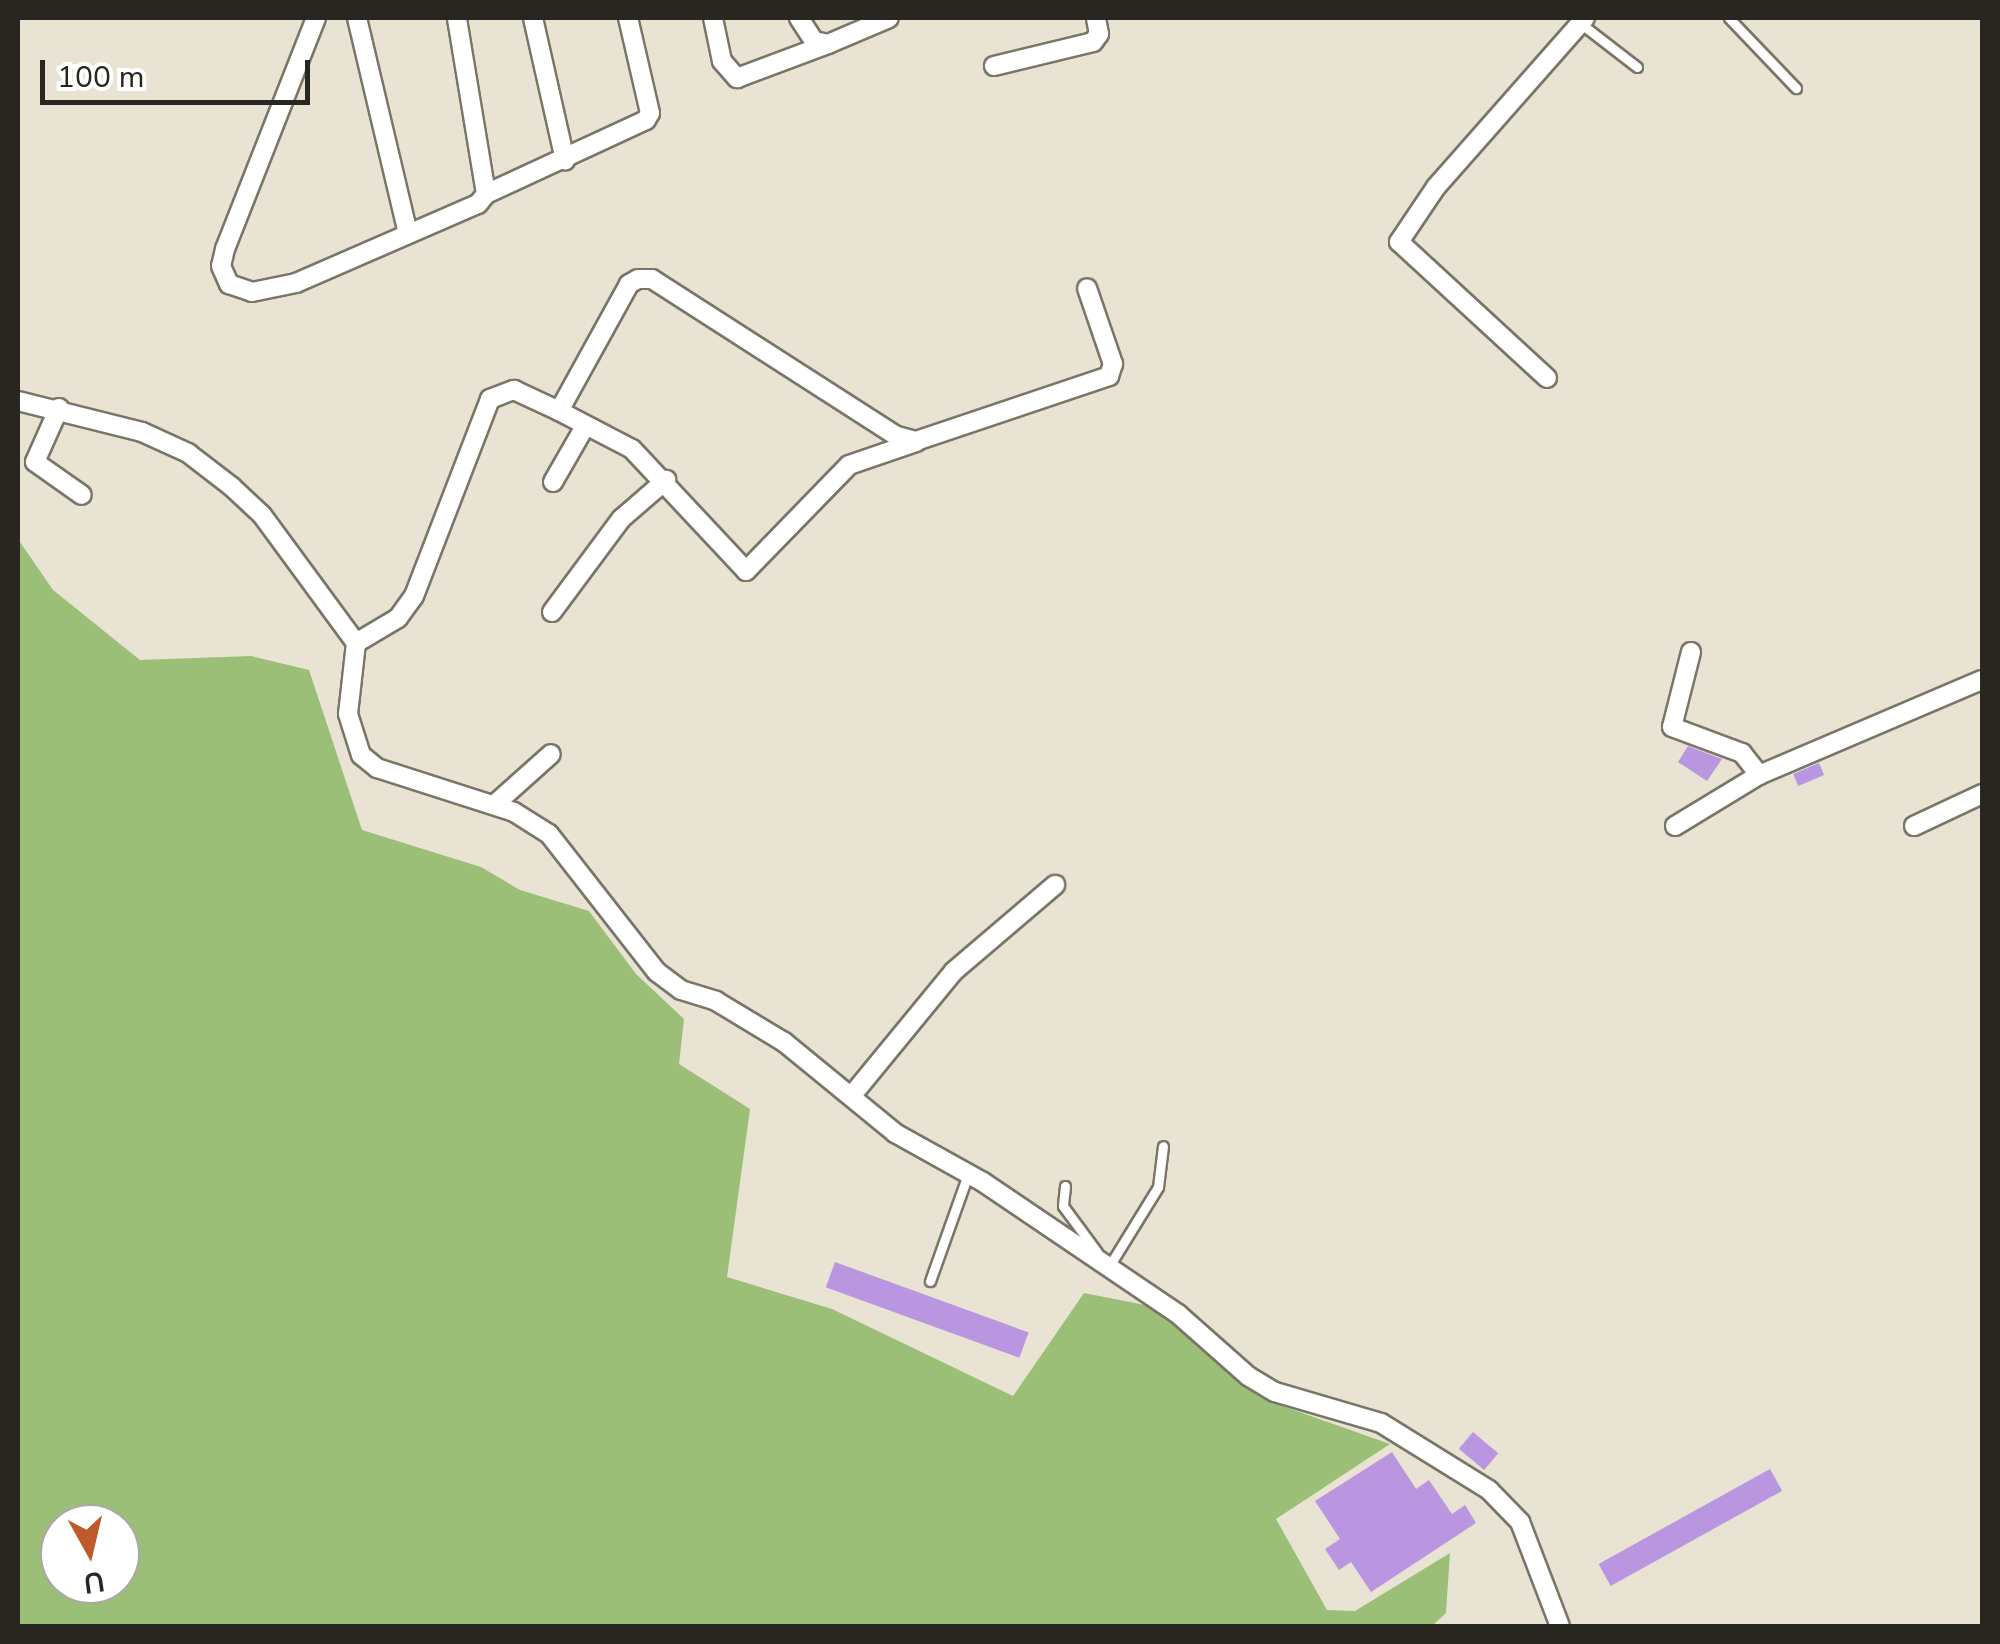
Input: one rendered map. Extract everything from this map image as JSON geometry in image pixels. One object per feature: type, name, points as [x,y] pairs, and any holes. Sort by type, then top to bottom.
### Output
[{"type":"street","points":[[316,18],[225,249],[221,266],[229,284],[268,293],[478,204],[486,194],[641,124],[650,113],[628,18]]},
{"type":"street","points":[[357,18],[408,234]]},
{"type":"street","points":[[457,18],[486,194]]},
{"type":"street","points":[[533,18],[565,160]]},
{"type":"street","points":[[713,18],[722,62],[737,78],[892,19]]},
{"type":"street","points":[[799,18],[814,41],[828,44]]},
{"type":"street","points":[[994,66],[1092,42],[1099,34],[1096,18]]},
{"type":"street","points":[[1547,378],[1401,250],[1399,242],[1436,187],[1582,20]]},
{"type":"street","points":[[559,411],[630,284],[652,279],[897,436],[916,442]]},
{"type":"street","points":[[356,643],[398,618],[414,596],[490,399],[514,390],[632,449],[666,480],[730,561],[746,571],[849,464],[1109,376],[1112,364],[1086,288]]},
{"type":"street","points":[[18,401],[59,408],[188,453],[232,487],[262,515],[356,643],[348,714],[361,755],[390,773],[494,804],[548,834],[658,972],[784,1042],[895,1133],[968,1174],[1178,1314],[1275,1392],[1381,1423],[1489,1490],[1520,1522],[1560,1626]]},
{"type":"street","points":[[59,408],[34,462],[82,495]]},
{"type":"street","points":[[552,482],[584,428]]},
{"type":"street","points":[[552,612],[621,519],[666,480]]},
{"type":"street","points":[[1692,652],[1672,727],[1742,753],[1759,775]]},
{"type":"street","points":[[1675,826],[1759,775],[1982,680]]},
{"type":"street","points":[[494,804],[551,754]]},
{"type":"street","points":[[1914,826],[1982,794]]},
{"type":"street","points":[[852,1094],[954,971],[1056,885]]},
{"type":"lane","points":[[1729,18],[1796,88]]},
{"type":"lane","points":[[1582,20],[1637,66]]},
{"type":"lane","points":[[1064,1186],[1063,1206],[1108,1267],[1158,1187],[1163,1146]]},
{"type":"lane","points":[[930,1281],[968,1174]]},
{"type":"green space","points":[[18,539],[53,590],[140,660],[251,656],[309,670],[362,830],[481,867],[520,890],[589,911],[636,974],[684,1019],[679,1064],[750,1109],[727,1277],[832,1309],[1013,1396],[1084,1293],[1150,1306],[1274,1403],[1390,1444],[1276,1519],[1327,1610],[1355,1611],[1450,1553],[1446,1613],[1432,1626],[18,1626]]},
{"type":"building","points":[[1688,746],[1722,759],[1707,781],[1678,762]]},
{"type":"building","points":[[1819,763],[1824,775],[1798,786],[1793,774]]},
{"type":"building","points":[[835,1262],[1029,1332],[1019,1358],[826,1287]]},
{"type":"building","points":[[1473,1432],[1498,1453],[1484,1470],[1459,1449]]},
{"type":"building","points":[[1392,1452],[1416,1489],[1429,1480],[1452,1514],[1465,1505],[1476,1523],[1371,1592],[1351,1562],[1339,1570],[1325,1549],[1340,1539],[1315,1501]]},
{"type":"building","points":[[1770,1469],[1782,1491],[1611,1586],[1599,1564]]}]
